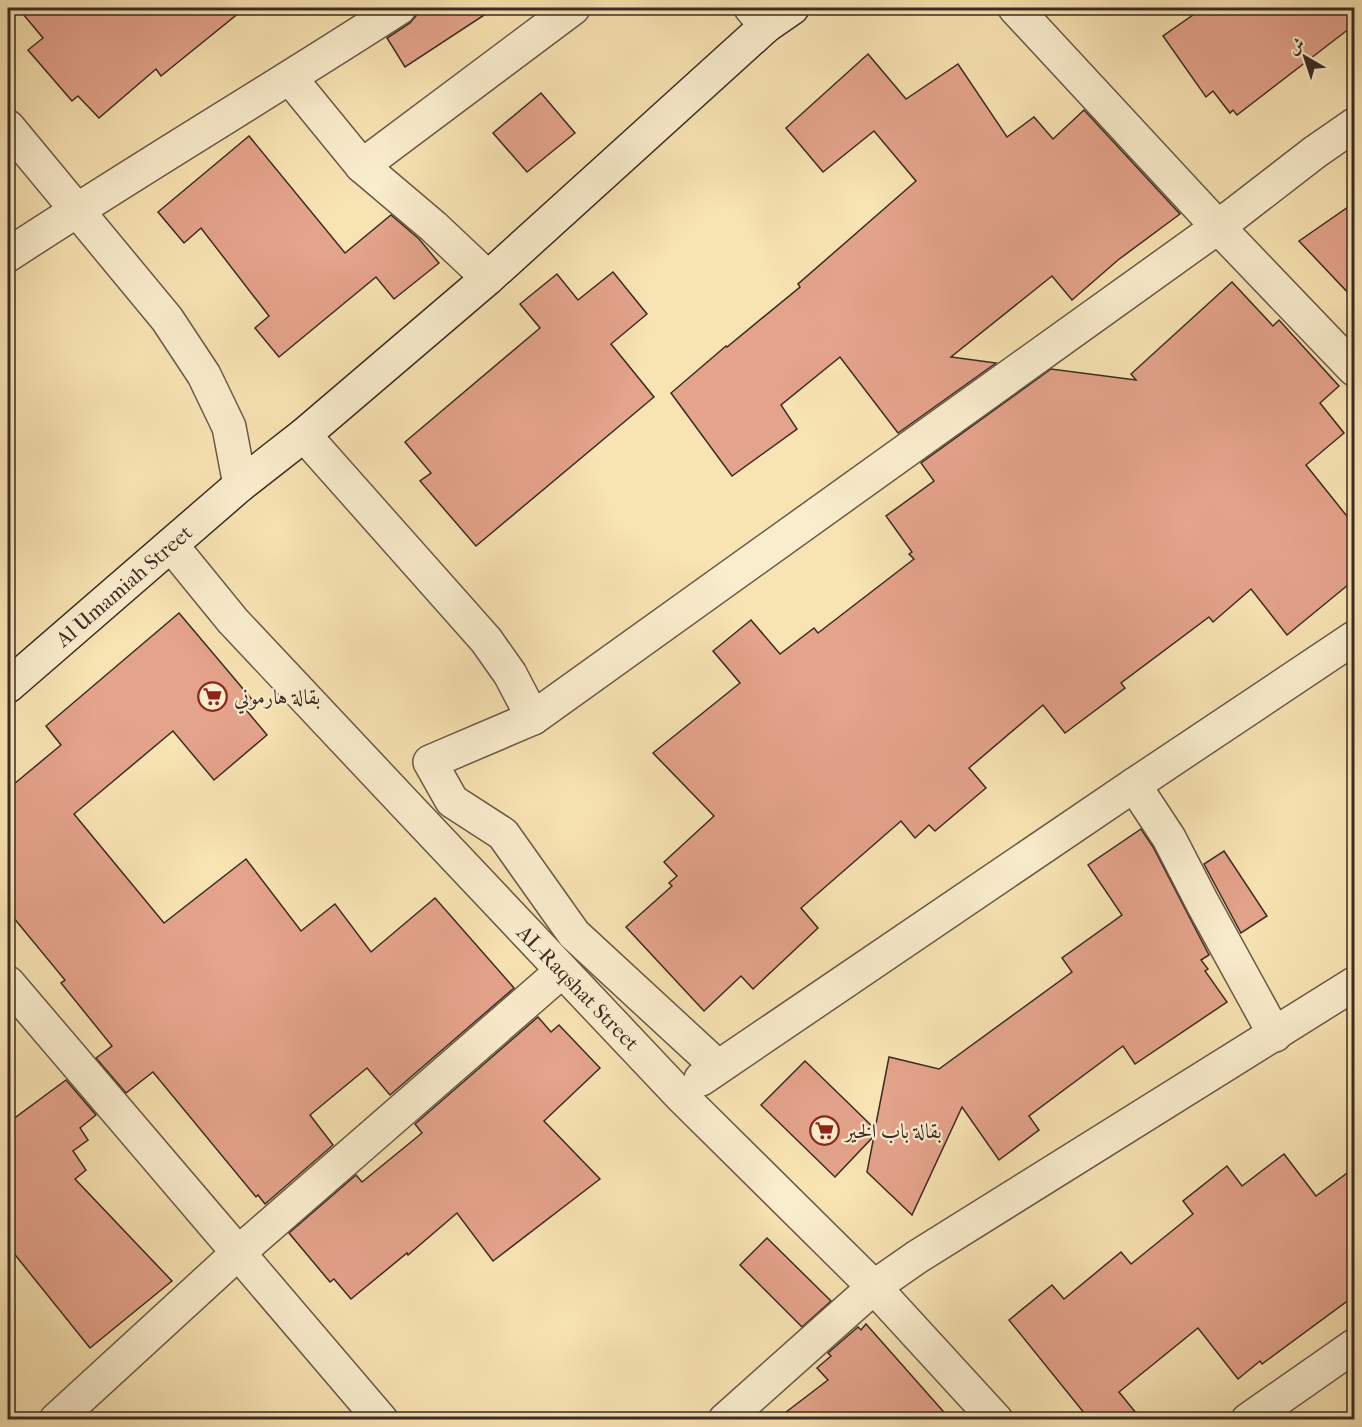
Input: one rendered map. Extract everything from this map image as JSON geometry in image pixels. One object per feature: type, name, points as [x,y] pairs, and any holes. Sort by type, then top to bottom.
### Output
[{"type":"street","points":[[8,255],[399,8]]},
{"type":"street","points":[[362,166],[573,8]]},
{"type":"street","name":"Al Umamiah Street","points":[[8,686],[240,485],[304,435],[488,279],[759,17],[792,8]]},
{"type":"street","points":[[1015,8],[1218,227],[1354,369]]},
{"type":"street","points":[[290,78],[362,166],[434,227],[488,279]]},
{"type":"street","points":[[718,1067],[574,934],[503,834],[452,801],[430,762],[533,718],[1218,227],[1354,125]]},
{"type":"street","points":[[8,127],[167,320],[204,375],[229,427],[240,485]]},
{"type":"street","points":[[304,435],[486,640],[510,674],[533,718]]},
{"type":"street","name":"AL-Raqshat Street","points":[[171,545],[233,621],[562,971],[680,1095],[874,1287],[996,1419]]},
{"type":"street","points":[[680,1095],[718,1067],[1354,638]]},
{"type":"street","points":[[1134,785],[1169,838],[1275,1035]]},
{"type":"street","points":[[56,1419],[238,1253],[562,971]]},
{"type":"street","points":[[8,983],[381,1419]]},
{"type":"street","points":[[725,1419],[874,1287],[917,1257],[1354,984]]},
{"type":"street","points":[[1248,1419],[1354,1346]]},
{"type":"building","points":[[18,8],[245,8],[161,76],[156,69],[99,118],[78,96],[72,101],[28,50],[43,38]]},
{"type":"building","points":[[418,8],[495,8],[405,67],[387,38],[410,23],[416,16]]},
{"type":"building","points":[[1203,8],[1354,8],[1354,25],[1237,115],[1233,110],[1230,113],[1213,91],[1206,97],[1163,36]]},
{"type":"building","points":[[868,54],[906,99],[958,64],[1007,137],[1034,117],[1053,139],[1084,110],[1180,214],[1118,260],[1072,300],[1052,276],[951,357],[996,363],[898,433],[840,357],[781,405],[797,429],[732,476],[671,393],[800,287],[798,284],[916,181],[874,131],[823,172],[786,128]]},
{"type":"building","points":[[541,93],[575,133],[527,172],[493,133]]},
{"type":"building","points":[[249,136],[345,253],[391,215],[419,239],[439,263],[394,299],[376,277],[279,357],[255,328],[269,316],[201,228],[184,243],[158,212]]},
{"type":"building","points":[[1354,203],[1354,299],[1299,241]]},
{"type":"building","points":[[613,272],[647,314],[611,344],[654,397],[476,546],[420,481],[431,473],[405,442],[540,328],[520,304],[557,274],[578,300]]},
{"type":"building","points":[[1232,282],[1273,326],[1279,320],[1339,386],[1320,403],[1344,433],[1306,465],[1354,525],[1354,580],[1287,635],[1251,589],[1213,622],[1209,617],[1121,683],[1125,688],[1065,733],[1043,705],[969,768],[986,788],[935,831],[929,825],[915,838],[901,821],[801,908],[818,928],[753,989],[741,976],[704,1011],[626,927],[672,886],[669,883],[677,876],[664,862],[714,816],[653,753],[740,683],[713,651],[751,620],[780,654],[814,628],[818,633],[914,559],[909,554],[912,552],[886,516],[934,481],[921,463],[1051,369],[1136,380],[1131,374]]},
{"type":"building","points":[[179,613],[255,703],[247,711],[267,735],[214,780],[173,731],[74,814],[164,923],[246,859],[301,931],[335,904],[371,952],[435,898],[514,988],[390,1095],[367,1068],[310,1115],[333,1145],[265,1204],[258,1195],[256,1197],[153,1072],[126,1093],[96,1058],[112,1046],[61,983],[65,980],[8,911],[8,789],[61,745],[46,726]]},
{"type":"building","points":[[1141,829],[1153,847],[1209,955],[1201,960],[1208,969],[1205,971],[1227,1002],[1135,1064],[1123,1046],[1029,1116],[1039,1130],[999,1160],[962,1107],[912,1215],[867,1172],[874,1136],[835,1177],[761,1105],[805,1061],[875,1129],[889,1057],[939,1069],[1072,972],[1062,958],[1122,915],[1088,865]]},
{"type":"building","points":[[1224,851],[1267,916],[1241,933],[1204,864]]},
{"type":"building","points":[[538,1017],[551,1032],[559,1025],[600,1068],[544,1121],[600,1179],[493,1261],[457,1213],[351,1299],[334,1279],[330,1282],[289,1233],[356,1175],[362,1182],[422,1133],[415,1124]]},
{"type":"building","points":[[66,1080],[96,1115],[80,1128],[88,1140],[73,1151],[86,1170],[75,1179],[172,1281],[90,1348],[8,1246],[8,1123]]},
{"type":"building","points":[[1284,1154],[1316,1196],[1354,1168],[1354,1296],[1262,1364],[1260,1361],[1238,1379],[1198,1328],[1119,1392],[1141,1419],[1089,1419],[1009,1320],[1052,1285],[1064,1299],[1121,1252],[1131,1264],[1193,1214],[1183,1201],[1227,1166],[1242,1186]]},
{"type":"building","points":[[767,1238],[831,1301],[802,1327],[740,1265]]},
{"type":"building","points":[[866,1324],[950,1419],[777,1419],[828,1380],[817,1368],[831,1356],[828,1353],[858,1327],[861,1330]]},
{"type":"place","name":"بقالة هارموني","points":[[213,697]]},
{"type":"place","name":"بقالة باب الخير","points":[[824,1131]]}]
